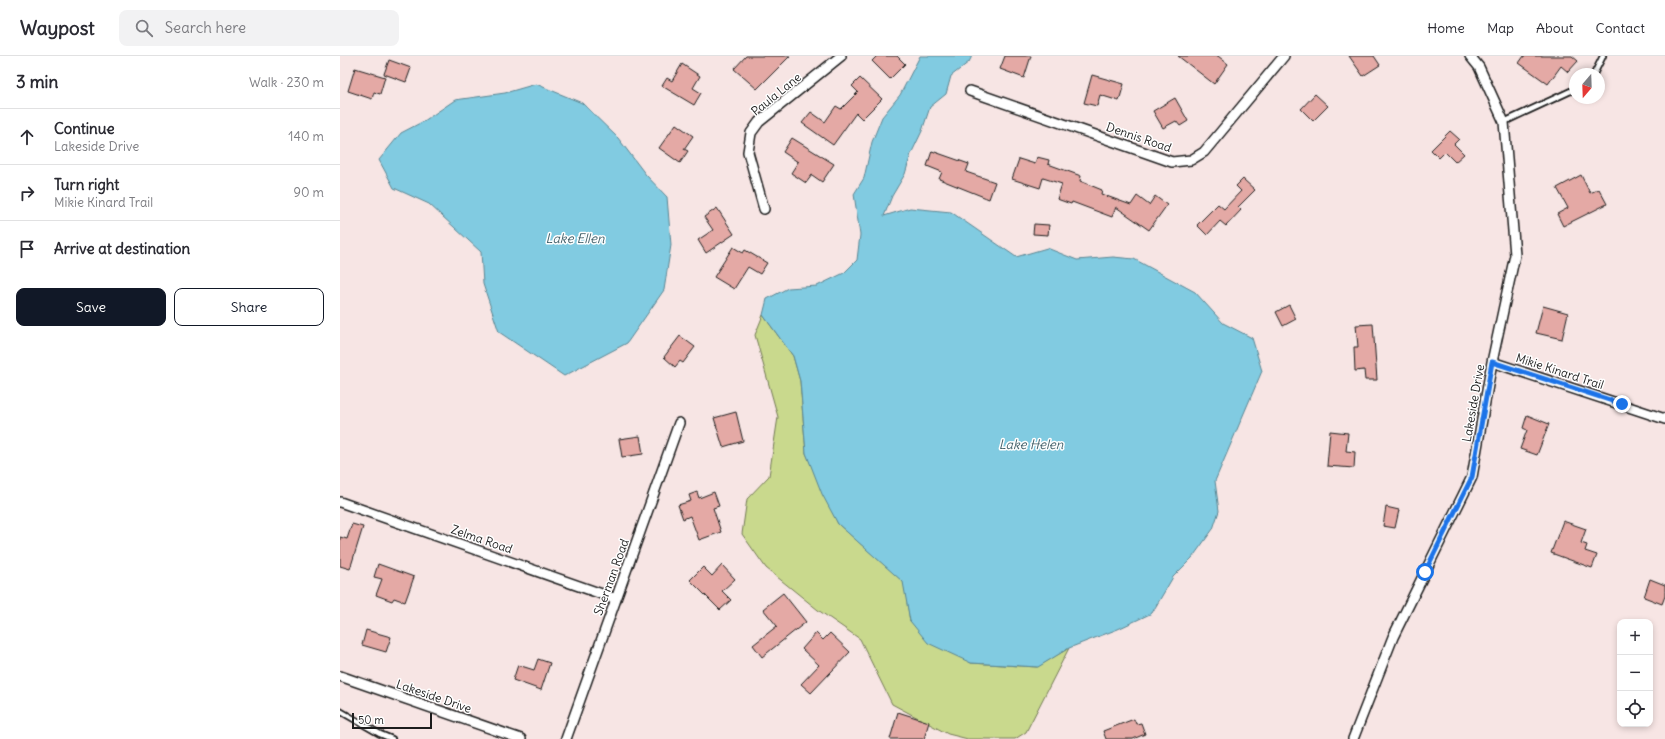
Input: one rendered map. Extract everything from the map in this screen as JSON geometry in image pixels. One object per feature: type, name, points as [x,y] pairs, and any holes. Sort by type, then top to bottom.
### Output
[{"type":"street","name":"Paula Lane","points":[[764,209],[748,152],[751,132],[759,122],[841,56]]},
{"type":"street","name":"Dennis Road","points":[[970,91],[1172,162],[1191,160],[1204,152],[1284,56]]},
{"type":"street","name":"Lakeside Drive","points":[[1353,739],[1393,637],[1472,477],[1492,362],[1514,255],[1504,122],[1479,67],[1470,56]]},
{"type":"street","name":"Mikie Kinard Trail","points":[[1492,362],[1665,419]]},
{"type":"street","name":"Sherman Road","points":[[566,739],[679,423]]},
{"type":"street","name":"Zelma Road","points":[[340,502],[616,599]]},
{"type":"street","name":"Lakeside Drive","points":[[340,676],[521,739]]},
{"type":"lane","points":[[1597,68],[1603,56]]},
{"type":"lane","points":[[1504,122],[1569,92]]},
{"type":"lane","points":[[340,711],[380,734],[392,739]]},
{"type":"green space","points":[[763,315],[793,356],[800,381],[806,453],[838,524],[904,582],[910,621],[971,663],[1037,667],[1069,648],[1026,732],[1015,739],[968,739],[948,734],[892,704],[860,639],[818,610],[766,568],[742,534],[747,499],[769,476],[778,417],[755,335]]},
{"type":"water","name":"Lake Helen","points":[[920,56],[972,56],[969,62],[951,76],[946,94],[930,107],[922,131],[911,154],[905,174],[892,196],[884,216],[910,208],[951,212],[1016,257],[1047,248],[1077,260],[1113,257],[1134,259],[1195,292],[1223,323],[1252,338],[1262,371],[1215,481],[1219,511],[1213,529],[1192,558],[1173,577],[1152,613],[1118,629],[1069,648],[1038,667],[971,663],[928,643],[910,621],[903,582],[838,524],[822,494],[806,453],[800,381],[793,356],[763,315],[767,299],[788,288],[817,286],[844,273],[857,260],[860,235],[854,194],[864,178],[872,142],[882,117],[900,95]]},
{"type":"water","name":"Lake Ellen","points":[[536,84],[582,103],[618,138],[646,175],[667,197],[671,245],[664,290],[627,343],[564,376],[499,332],[483,284],[481,252],[429,204],[394,188],[379,160],[401,133],[424,121],[455,100],[505,93]]},
{"type":"building","points":[[746,56],[790,56],[757,89],[734,69]]},
{"type":"building","points":[[877,56],[897,56],[905,64],[890,79],[872,61]]},
{"type":"building","points":[[1005,56],[1031,56],[1024,78],[1000,69]]},
{"type":"building","points":[[1178,56],[1218,56],[1228,64],[1214,84]]},
{"type":"building","points":[[1349,56],[1374,56],[1380,65],[1363,76]]},
{"type":"building","points":[[1524,56],[1572,56],[1578,61],[1572,68],[1569,68],[1568,72],[1561,66],[1548,84],[1519,63]]},
{"type":"building","points":[[389,60],[411,68],[406,82],[384,74]]},
{"type":"building","points":[[682,64],[700,76],[693,88],[701,93],[694,105],[662,86],[667,78],[672,81]]},
{"type":"building","points":[[355,68],[385,77],[380,94],[374,92],[372,99],[348,91]]},
{"type":"building","points":[[1092,75],[1124,84],[1119,101],[1100,95],[1097,106],[1084,103]]},
{"type":"building","points":[[860,78],[882,99],[862,119],[856,113],[833,145],[802,123],[811,112],[825,122],[836,106],[841,109],[858,92],[852,86]]},
{"type":"building","points":[[1315,94],[1328,106],[1313,121],[1301,109]]},
{"type":"building","points":[[1175,98],[1188,121],[1180,126],[1176,121],[1163,128],[1153,111]]},
{"type":"building","points":[[676,124],[693,136],[684,149],[688,151],[680,163],[659,148]]},
{"type":"building","points":[[1450,131],[1459,139],[1454,144],[1464,154],[1455,162],[1445,152],[1439,158],[1431,150]]},
{"type":"building","points":[[792,138],[834,164],[822,182],[812,175],[806,183],[791,173],[798,162],[783,152]]},
{"type":"building","points":[[932,151],[969,164],[966,172],[995,182],[989,199],[939,179],[942,172],[927,166]]},
{"type":"building","points":[[1037,157],[1049,160],[1048,164],[1081,176],[1080,181],[1102,190],[1101,194],[1131,205],[1137,196],[1149,205],[1155,196],[1167,205],[1149,230],[1116,207],[1112,217],[1072,202],[1071,204],[1057,199],[1062,184],[1043,178],[1040,188],[1012,179],[1019,159],[1035,164]]},
{"type":"building","points":[[1581,175],[1590,193],[1599,189],[1607,204],[1563,226],[1557,214],[1568,208],[1557,188]]},
{"type":"building","points":[[1243,179],[1255,190],[1238,207],[1241,210],[1226,226],[1220,221],[1207,235],[1197,225],[1218,204],[1224,209],[1241,191],[1236,186]]},
{"type":"building","points":[[717,208],[734,234],[706,253],[698,240],[713,230],[704,217]]},
{"type":"building","points":[[1034,224],[1049,225],[1048,235],[1033,234]]},
{"type":"building","points":[[733,247],[743,253],[745,250],[767,263],[760,274],[748,267],[734,289],[714,277]]},
{"type":"building","points":[[1289,305],[1296,319],[1283,326],[1276,312]]},
{"type":"building","points":[[1543,306],[1568,313],[1562,339],[1536,333]]},
{"type":"building","points":[[1373,324],[1377,380],[1365,380],[1364,370],[1355,371],[1354,347],[1358,347],[1356,325]]},
{"type":"building","points":[[680,336],[695,347],[683,363],[680,361],[675,367],[664,357]]},
{"type":"building","points":[[736,412],[743,441],[723,447],[714,418]]},
{"type":"building","points":[[1527,415],[1549,424],[1537,455],[1520,449],[1527,430],[1523,428]]},
{"type":"building","points":[[1330,431],[1348,433],[1346,451],[1355,452],[1354,468],[1327,466]]},
{"type":"building","points":[[640,436],[643,454],[622,457],[619,439]]},
{"type":"building","points":[[697,492],[699,498],[714,492],[719,506],[713,508],[721,532],[699,540],[690,516],[683,519],[678,505],[691,501],[689,495]]},
{"type":"building","points":[[1386,507],[1399,510],[1395,528],[1383,526]]},
{"type":"building","points":[[1563,521],[1586,529],[1581,543],[1587,545],[1585,551],[1597,555],[1592,568],[1551,553]]},
{"type":"building","points":[[352,524],[363,527],[350,569],[340,566],[340,537],[347,539]]},
{"type":"building","points":[[378,564],[414,577],[405,602],[394,598],[392,601],[376,595],[382,579],[374,577]]},
{"type":"building","points":[[722,565],[735,579],[722,591],[731,600],[720,610],[690,580],[703,567],[712,576]]},
{"type":"building","points":[[1650,579],[1665,585],[1665,596],[1662,604],[1644,597]]},
{"type":"building","points":[[783,593],[806,622],[762,657],[753,645],[777,626],[763,609]]},
{"type":"building","points":[[366,630],[391,637],[386,652],[362,645]]},
{"type":"building","points":[[816,633],[823,640],[830,633],[850,652],[811,693],[801,684],[819,665],[802,649]]},
{"type":"building","points":[[538,659],[550,663],[541,690],[513,680],[518,665],[534,670]]},
{"type":"building","points":[[898,712],[929,722],[924,739],[890,739]]},
{"type":"building","points":[[1134,719],[1136,724],[1141,723],[1145,734],[1133,739],[1106,739],[1103,731]]},
{"type":"route","points":[[1425,572],[1472,477],[1492,362],[1622,404]]}]
